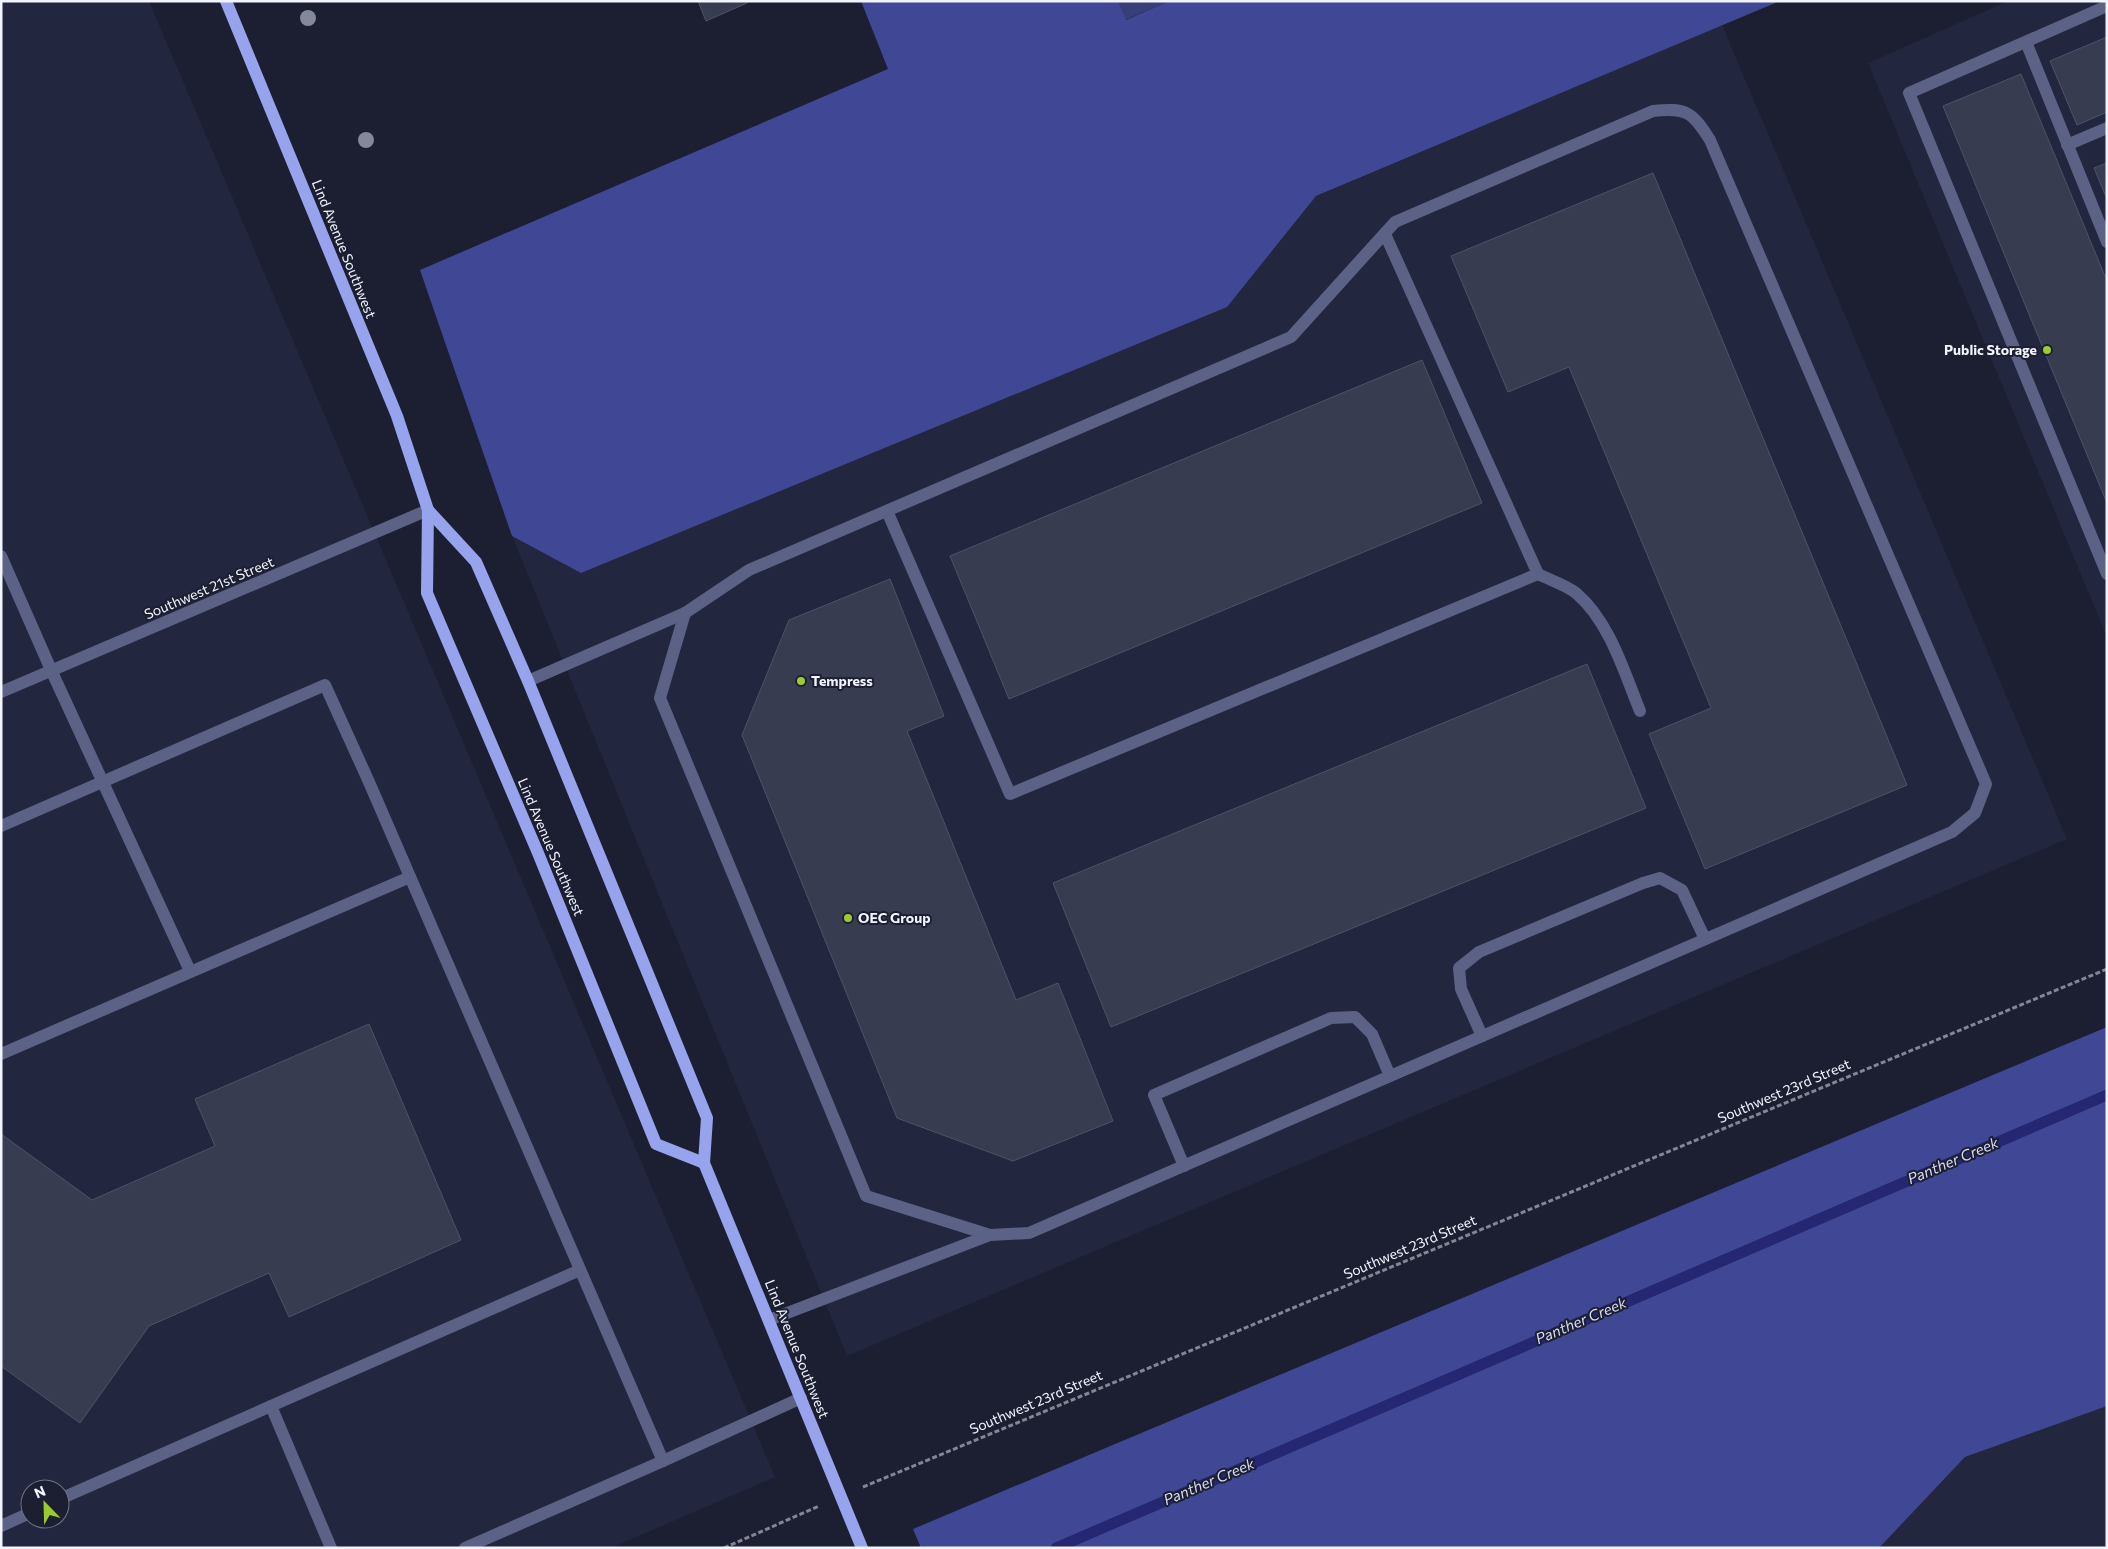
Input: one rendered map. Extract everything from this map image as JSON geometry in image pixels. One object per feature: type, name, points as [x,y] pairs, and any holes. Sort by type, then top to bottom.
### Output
[{"type":"main road","name":"Lind Avenue Southwest","points":[[226,1],[397,416],[428,510],[427,593],[538,853],[656,1144],[704,1162]]},
{"type":"main road","name":"Lind Avenue Southwest","points":[[428,510],[476,562],[528,681],[707,1118],[704,1162],[862,1548]]},
{"type":"street","points":[[2107,6],[1909,93],[2107,574]]},
{"type":"street","points":[[2026,42],[2107,242]]},
{"type":"street","points":[[528,681],[685,613],[749,570],[1291,337],[1396,222],[1653,111],[1676,108],[1697,120],[1710,140],[1986,784],[1975,813],[1952,832],[1029,1233],[990,1236],[769,1320]]},
{"type":"street","points":[[2067,145],[2107,128]]},
{"type":"street","points":[[1385,234],[1538,574],[1574,592],[1589,606],[1609,636],[1640,711]]},
{"type":"street","name":"Southwest 21st Street","points":[[1,692],[52,672],[428,510]]},
{"type":"street","points":[[887,511],[1010,794],[1538,574]]},
{"type":"street","points":[[1,556],[52,672],[190,971]]},
{"type":"street","points":[[685,613],[660,698],[866,1196],[990,1236]]},
{"type":"street","points":[[1,826],[325,685],[663,1461]]},
{"type":"street","points":[[1,1054],[410,877]]},
{"type":"street","points":[[1482,1036],[1461,989],[1459,968],[1479,952],[1643,883],[1660,878],[1682,890],[1705,939]]},
{"type":"street","points":[[1184,1166],[1154,1095],[1331,1018],[1355,1017],[1372,1034],[1390,1076]]},
{"type":"street","points":[[70,1496],[580,1270]]},
{"type":"street","points":[[465,1548],[801,1398]]},
{"type":"street","points":[[271,1406],[331,1548]]},
{"type":"street","points":[[1,1526],[20,1517]]},
{"type":"path","name":"Southwest 23rd Street","points":[[724,1548],[841,1496],[2107,969]]},
{"type":"shaded area","points":[[1,1],[149,1],[775,1477],[611,1548],[1,1548]]},
{"type":"shaded area","points":[[861,1],[1118,1],[1126,20],[1169,1],[1780,1],[1316,196],[1227,307],[581,573],[512,536],[420,270],[888,69]]},
{"type":"shaded area","points":[[1118,1],[1169,1],[1125,20]]},
{"type":"shaded area","name":"Public Storage","points":[[2008,1],[2107,1],[2107,637],[1868,63]]},
{"type":"shaded area","points":[[1722,25],[2067,839],[847,1356],[512,536]]},
{"type":"shaded area","points":[[2107,1027],[2107,1406],[1965,1457],[1879,1548],[921,1548],[913,1529]]},
{"type":"shaded area","points":[[2107,1406],[2107,1548],[1879,1548],[1965,1457]]},
{"type":"building","points":[[698,1],[747,1],[747,3],[706,21]]},
{"type":"building","points":[[2107,37],[2107,112],[2077,125],[2050,61]]},
{"type":"building","points":[[2021,74],[2107,281],[2107,503],[1943,106]]},
{"type":"building","points":[[2107,163],[2107,199],[2094,168]]},
{"type":"building","points":[[1653,173],[1907,785],[1705,869],[1649,734],[1711,708],[1569,367],[1508,392],[1451,256]]},
{"type":"building","points":[[1422,360],[1482,503],[1009,699],[950,556]]},
{"type":"building","points":[[890,579],[944,716],[907,731],[1016,1000],[1058,983],[1113,1121],[1013,1161],[897,1118],[742,735],[789,620]]},
{"type":"building","points":[[1587,664],[1646,808],[1111,1027],[1053,883]]},
{"type":"building","points":[[369,1024],[461,1240],[289,1317],[269,1273],[149,1326],[80,1423],[1,1366],[1,1134],[92,1200],[215,1146],[195,1099]]},
{"type":"waterway","name":"Panther Creek","points":[[1056,1548],[2107,1095]]},
{"type":"place","name":"Public Storage","points":[[2047,350]]},
{"type":"place","name":"Tempress","points":[[801,681]]},
{"type":"place","name":"OEC Group","points":[[848,918]]}]
